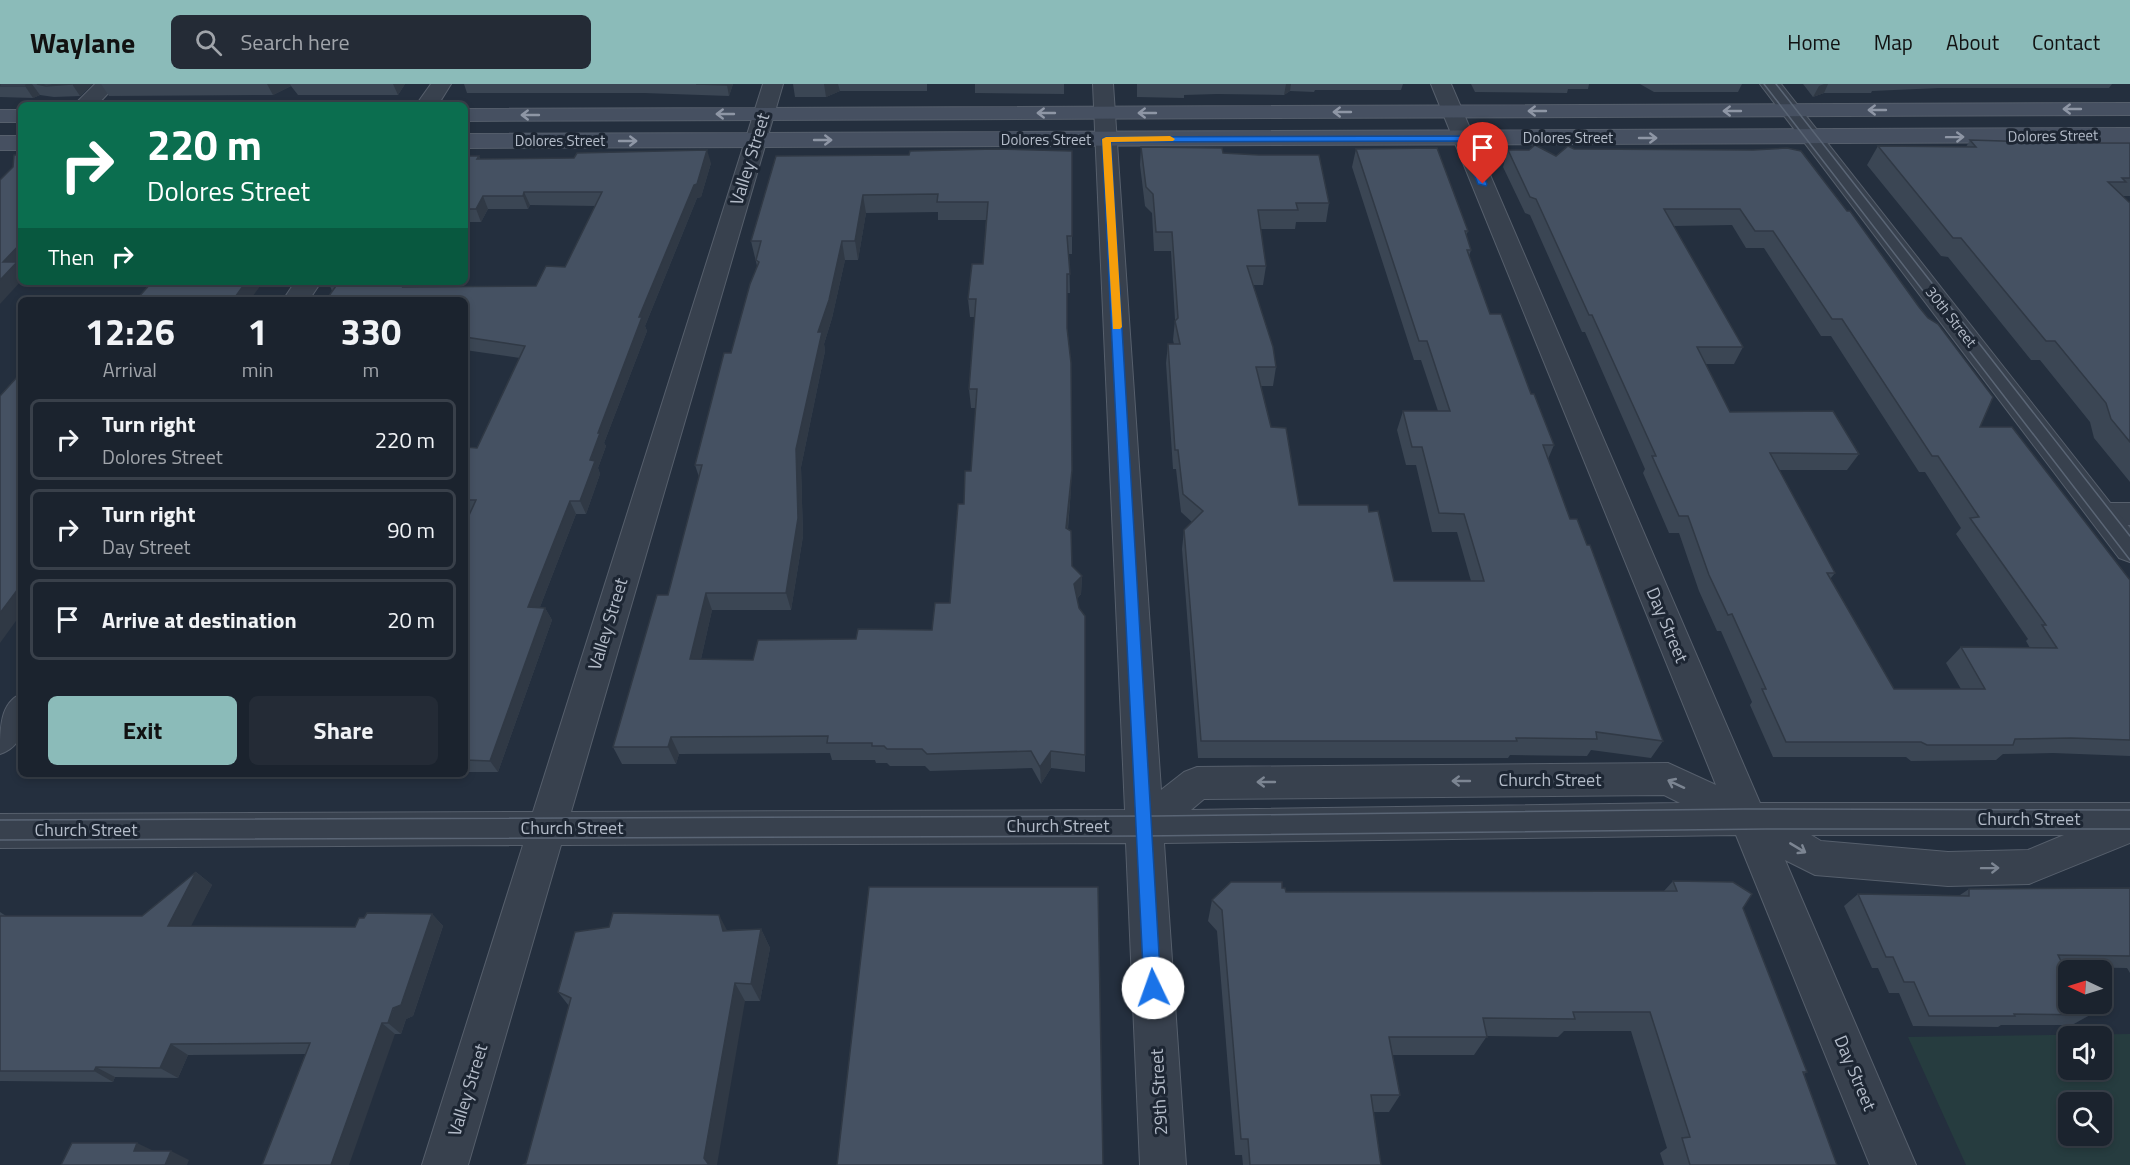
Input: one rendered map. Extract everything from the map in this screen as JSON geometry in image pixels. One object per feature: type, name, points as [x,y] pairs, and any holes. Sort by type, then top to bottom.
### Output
[{"type":"main road","name":"Dolores Street","points":[[468,115],[764,113],[1106,126],[1452,111],[2121,109]]},
{"type":"main road","points":[[2121,109],[2130,126]]},
{"type":"main road","name":"Dolores Street","points":[[1452,111],[1812,138],[2130,135]]},
{"type":"main road","name":"Dolores Street","points":[[468,141],[764,113]]},
{"type":"main road","points":[[0,116],[18,116]]},
{"type":"main road","points":[[0,143],[18,142]]},
{"type":"street","points":[[89,102],[107,84]]},
{"type":"street","points":[[430,102],[441,84]]},
{"type":"street","name":"29th Street","points":[[1103,84],[1163,1165]]},
{"type":"street","name":"30th Street","points":[[1770,84],[2117,514],[2130,550]]},
{"type":"street","name":"Day Street","points":[[1452,111],[1893,1165]]},
{"type":"street","name":"Valley Street","points":[[445,1165],[764,113]]},
{"type":"street","points":[[0,740],[18,713]]},
{"type":"street","name":"Church Street","points":[[1748,818],[1815,858],[1948,868],[2029,867],[2130,826]]},
{"type":"street","name":"Church Street","points":[[0,831],[1143,826],[1748,818],[2130,819]]},
{"type":"green space","points":[[2112,1034],[2130,1034],[2130,1165],[1966,1165],[1908,1037],[2058,1035],[2058,1080],[2112,1080]]},
{"type":"building","points":[[0,84],[30,84],[0,86]]},
{"type":"building","points":[[37,84],[72,84],[46,86]]},
{"type":"building","points":[[1970,140],[2130,143],[2130,178],[2122,178],[2126,182],[2108,182],[2130,203],[2130,442],[2111,419],[2106,403],[2055,341],[2046,341],[1961,238],[1953,238],[1878,146],[1976,147]]},
{"type":"building","points":[[1535,145],[1556,156],[1568,146],[1574,149],[1753,150],[1787,148],[1801,151],[1847,211],[1850,211],[1919,307],[1928,318],[1938,324],[1993,397],[1980,427],[2012,427],[2130,580],[2130,740],[2015,739],[2013,745],[1786,742],[1762,689],[1766,689],[1732,614],[1728,615],[1709,575],[1688,516],[1679,516],[1652,456],[1656,456],[1592,315],[1589,315],[1536,199],[1530,197],[1508,150],[1529,150]],"holes":[[[1664,209],[1740,209],[1755,231],[1773,231],[1832,319],[1842,319],[1932,456],[1938,456],[1979,517],[1970,518],[2046,625],[2042,625],[2057,648],[1961,647],[1985,689],[1894,689],[1827,573],[1835,573],[1770,453],[1859,454],[1833,411],[1730,412],[1697,347],[1743,347]]]},
{"type":"building","points":[[1141,147],[1222,148],[1223,153],[1259,155],[1319,155],[1329,203],[1296,203],[1298,210],[1258,210],[1266,266],[1247,266],[1273,347],[1276,367],[1256,367],[1271,427],[1286,428],[1299,505],[1368,505],[1369,512],[1378,511],[1394,581],[1484,581],[1464,514],[1439,513],[1422,447],[1412,447],[1403,411],[1450,411],[1427,341],[1419,341],[1356,149],[1437,148],[1468,231],[1465,231],[1471,250],[1467,250],[1490,314],[1501,314],[1531,394],[1534,394],[1554,445],[1543,445],[1570,519],[1577,519],[1587,545],[1590,545],[1663,741],[1596,732],[1597,739],[1516,738],[1517,741],[1201,741],[1184,530],[1203,511],[1183,494],[1178,450],[1175,450],[1168,344],[1180,344],[1175,321],[1178,318],[1172,232],[1156,232],[1153,194],[1146,187]]},
{"type":"building","points":[[996,149],[1072,151],[1072,236],[1067,236],[1070,274],[1067,274],[1067,328],[1071,363],[1072,470],[1066,528],[1071,531],[1072,566],[1082,576],[1074,584],[1079,608],[1085,616],[1085,755],[1051,751],[1040,767],[1031,751],[927,754],[922,749],[887,749],[884,746],[872,746],[872,743],[827,743],[828,736],[671,737],[668,747],[613,747],[657,595],[668,595],[702,465],[695,465],[724,353],[731,353],[750,284],[759,262],[756,260],[761,241],[751,241],[776,156],[909,155],[910,151]],"holes":[[[938,194],[937,202],[988,202],[983,264],[972,264],[968,299],[976,299],[969,389],[977,389],[971,471],[965,471],[964,504],[958,504],[950,603],[935,603],[932,630],[858,629],[856,639],[758,640],[753,660],[690,659],[706,593],[786,593],[798,518],[796,449],[822,332],[818,332],[829,300],[842,241],[855,241],[863,195]]]},
{"type":"building","points":[[707,150],[697,184],[694,185],[639,317],[642,317],[598,433],[600,433],[590,460],[595,461],[580,501],[570,501],[528,607],[545,608],[490,761],[468,760],[468,517],[476,500],[468,500],[468,447],[477,448],[525,346],[468,337],[468,297],[328,297],[336,286],[330,286],[404,285],[403,287],[536,286],[546,266],[565,267],[602,192],[524,192],[523,196],[483,196],[476,209],[468,209],[468,156],[479,156],[477,159],[574,158],[577,153]]},
{"type":"building","points":[[14,155],[18,155],[18,246],[3,262],[17,262],[0,280],[0,180],[13,167]]},
{"type":"building","points":[[149,285],[244,285],[235,297],[139,297]]},
{"type":"building","points":[[18,376],[18,589],[0,613],[0,396]]},
{"type":"building","points":[[196,872],[168,926],[355,927],[359,918],[364,918],[367,913],[432,914],[401,1005],[393,1008],[388,1023],[382,1023],[331,1165],[262,1165],[310,1043],[171,1044],[160,1068],[96,1067],[94,1071],[0,1071],[0,916],[142,916]]},
{"type":"building","points":[[1673,881],[1733,882],[1752,894],[1743,908],[1807,1072],[1803,1072],[1837,1165],[1690,1165],[1682,1138],[1690,1137],[1650,1012],[1573,1012],[1575,1019],[1483,1018],[1487,1037],[1389,1037],[1400,1095],[1371,1095],[1381,1165],[1250,1165],[1248,1139],[1241,1139],[1222,910],[1212,900],[1231,882],[1282,882],[1282,888],[1285,888],[1286,892],[1677,891]]},
{"type":"building","points":[[869,887],[1098,887],[1103,1165],[837,1165]]},
{"type":"building","points":[[2130,888],[2130,956],[2058,955],[2060,960],[2058,960],[2058,1014],[2090,1015],[1929,1016],[1914,982],[1904,982],[1893,957],[1886,957],[1858,894],[1969,896],[1969,889]]},
{"type":"building","points":[[613,913],[719,915],[723,931],[761,929],[751,984],[735,983],[704,1158],[709,1165],[523,1165],[526,1163],[571,998],[558,992],[575,932],[609,927]]},
{"type":"building","points":[[72,1143],[137,1143],[134,1151],[171,1151],[165,1165],[61,1165]]},
{"type":"tram line","points":[[1764,84],[2130,560]]},
{"type":"tram line","points":[[1776,84],[2130,536]]},
{"type":"tram line","points":[[0,820],[1156,816],[1744,809],[2130,810]]},
{"type":"tram line","points":[[0,840],[1144,836],[1766,829],[2130,829]]},
{"type":"slow traffic","points":[[1116,327],[1106,139],[1170,139]]},
{"type":"route","points":[[1153,988],[1106,139],[1463,138],[1483,184]]}]
